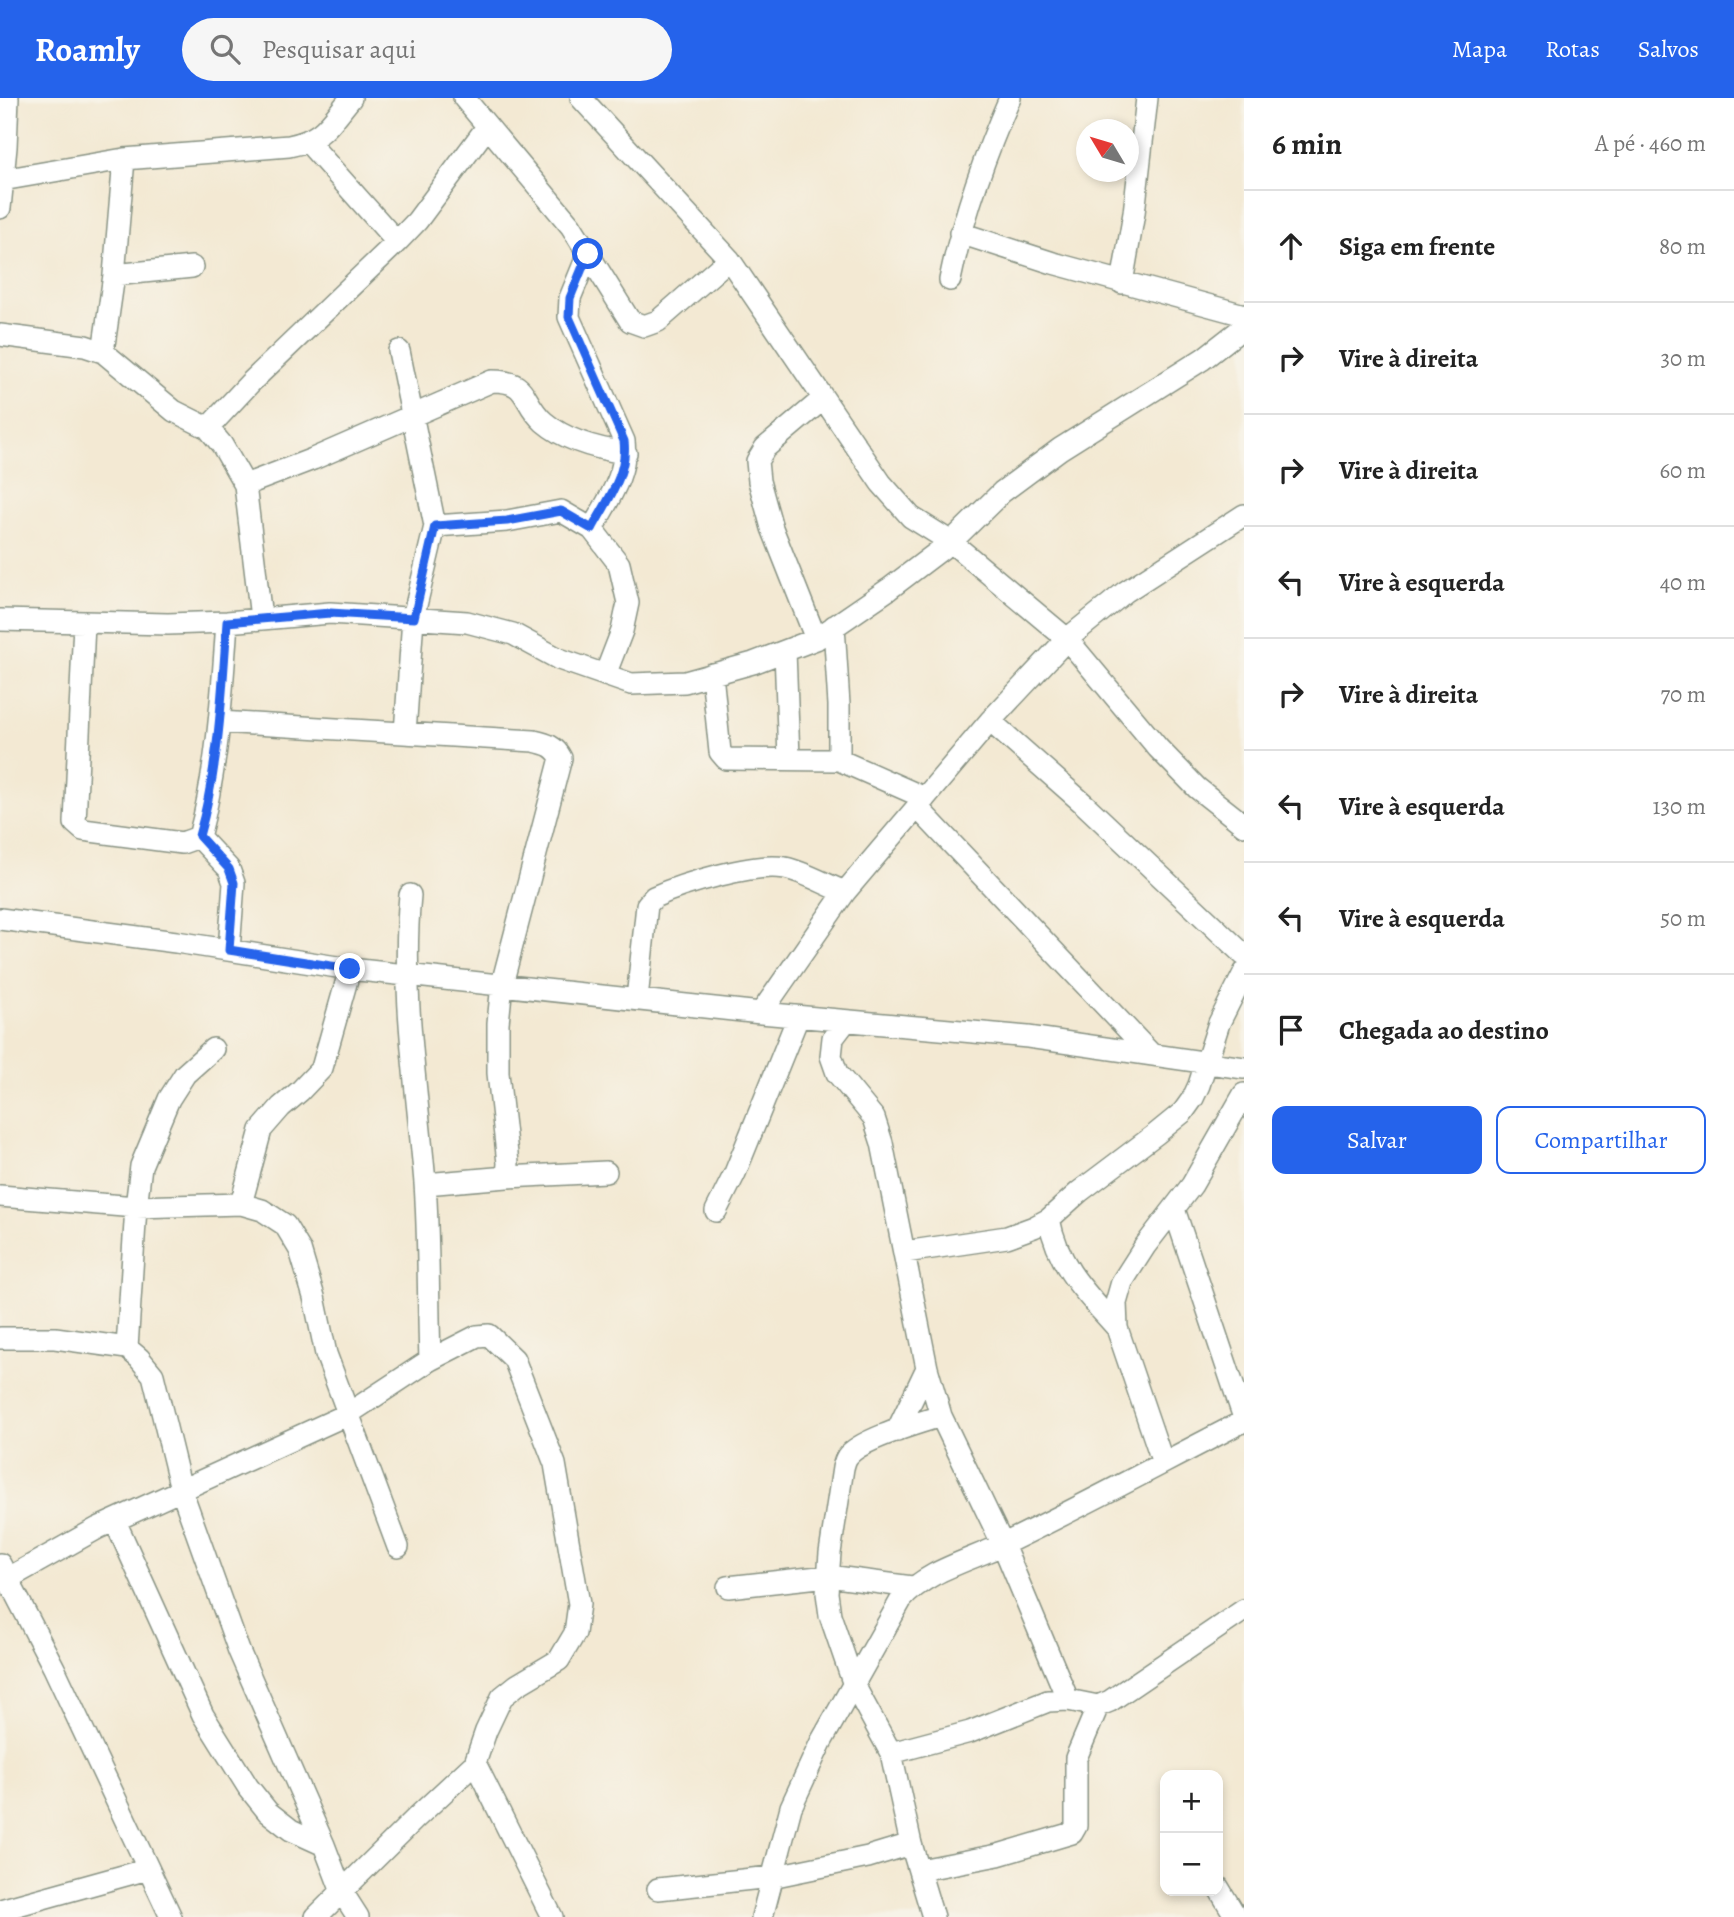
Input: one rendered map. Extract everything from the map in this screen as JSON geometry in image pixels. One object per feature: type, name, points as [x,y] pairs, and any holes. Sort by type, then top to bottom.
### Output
[{"type":"street","points":[[0,208],[8,98]]},
{"type":"street","points":[[2,180],[124,159],[289,146],[308,142],[321,135],[351,98]]},
{"type":"street","points":[[464,98],[571,226],[630,321],[644,326],[659,321],[729,259]]},
{"type":"street","points":[[582,98],[729,259],[881,483],[903,509],[951,542],[1067,639],[1158,748],[1197,788],[1244,825]]},
{"type":"street","points":[[950,280],[960,233],[985,157],[1010,98]]},
{"type":"street","points":[[1122,283],[1134,213],[1147,98]]},
{"type":"street","points":[[208,428],[250,383],[397,242],[417,220],[487,127]]},
{"type":"street","points":[[308,142],[397,242]]},
{"type":"street","points":[[103,352],[114,275],[124,159]]},
{"type":"street","points":[[960,233],[1122,283],[1244,315]]},
{"type":"street","points":[[588,254],[570,298],[569,317],[624,441],[625,453],[625,466],[592,529]]},
{"type":"street","points":[[114,275],[192,267]]},
{"type":"street","points":[[0,620],[85,623],[227,622],[330,613],[467,622],[513,634],[559,659],[632,684],[685,682],[753,663],[816,639],[951,542],[1002,492],[1060,449],[1203,359],[1244,327]]},
{"type":"street","points":[[0,335],[85,346],[103,352],[174,411],[208,428],[222,445],[245,485],[261,618]]},
{"type":"street","points":[[399,351],[435,526],[414,618],[405,733]]},
{"type":"street","points":[[245,485],[313,459],[492,381],[509,381],[522,390],[531,408],[545,423],[582,443],[625,453]]},
{"type":"street","points":[[816,639],[772,528],[759,481],[757,461],[765,448],[823,399]]},
{"type":"street","points":[[435,526],[507,521],[561,511],[592,529],[619,564],[628,603],[622,632],[605,675]]},
{"type":"street","points":[[761,1013],[845,892],[990,721],[1067,639],[1125,592],[1244,514]]},
{"type":"street","points":[[199,836],[220,722],[227,622]]},
{"type":"street","points":[[85,623],[75,823],[83,830],[182,843],[199,836]]},
{"type":"street","points":[[834,626],[839,760]]},
{"type":"street","points":[[785,651],[789,758]]},
{"type":"street","points":[[712,674],[722,756],[726,759],[839,760],[921,803],[1151,1054]]},
{"type":"street","points":[[990,721],[1084,804],[1244,955]]},
{"type":"street","points":[[220,722],[534,741],[548,744],[557,751],[561,758],[502,984],[498,1023],[498,1073],[508,1163],[507,1177]]},
{"type":"street","points":[[199,836],[229,869],[234,883],[229,950]]},
{"type":"street","points":[[637,999],[647,905],[654,897],[743,869],[764,867],[786,868],[845,892]]},
{"type":"street","points":[[410,895],[408,975],[418,1129],[425,1184],[430,1360]]},
{"type":"street","points":[[0,919],[350,969],[798,1017],[1028,1037],[1240,1067],[1244,1087]]},
{"type":"street","points":[[241,1204],[261,1130],[321,1068],[350,969]]},
{"type":"street","points":[[905,1252],[1007,1237],[1049,1219],[1079,1192],[1106,1174],[1183,1112],[1199,1085],[1219,1023],[1244,973]]},
{"type":"street","points":[[716,1211],[735,1173],[798,1017]]},
{"type":"street","points":[[846,1021],[834,1038],[831,1056],[837,1073],[874,1118],[882,1143],[927,1368],[941,1416],[1003,1545],[1068,1700]]},
{"type":"street","points":[[127,1348],[141,1166],[169,1099],[185,1074],[213,1049]]},
{"type":"street","points":[[1163,1463],[1117,1328],[1116,1303],[1122,1282],[1145,1246],[1192,1185],[1244,1094]]},
{"type":"street","points":[[425,1184],[606,1172]]},
{"type":"street","points":[[0,1196],[136,1207],[241,1204],[262,1210],[285,1225],[300,1250],[314,1297],[326,1354],[398,1547]]},
{"type":"street","points":[[762,1917],[791,1807],[821,1742],[901,1600],[912,1587],[1003,1545],[1244,1420],[1174,1209]]},
{"type":"street","points":[[1049,1219],[1060,1257],[1075,1280],[1117,1328]]},
{"type":"street","points":[[171,1917],[54,1668],[4,1571],[348,1414],[430,1360],[477,1336],[489,1335],[514,1359],[555,1464],[579,1604],[575,1633],[559,1660],[502,1697],[475,1763],[316,1917]]},
{"type":"street","points":[[0,1338],[55,1338],[127,1348],[153,1375],[181,1489],[239,1651],[342,1892],[358,1917]]},
{"type":"street","points":[[897,1431],[927,1368]]},
{"type":"street","points":[[933,1917],[911,1844],[891,1754],[854,1685],[830,1615],[827,1593],[839,1492],[847,1457],[860,1446],[941,1416]]},
{"type":"street","points":[[115,1521],[204,1715],[248,1787],[268,1812],[291,1830],[324,1846]]},
{"type":"street","points":[[728,1587],[828,1576],[912,1587]]},
{"type":"street","points":[[891,1754],[970,1732],[1048,1701],[1068,1700],[1098,1706],[1110,1701],[1244,1610]]},
{"type":"street","points":[[920,1870],[998,1856],[1072,1833],[1076,1826],[1076,1758],[1098,1706]]},
{"type":"street","points":[[475,1763],[552,1917]]},
{"type":"street","points":[[658,1889],[771,1877],[868,1857],[911,1844]]},
{"type":"street","points":[[0,1910],[148,1869]]},
{"type":"street","points":[[1221,1900],[1236,1917]]},
{"type":"route","points":[[350,969],[229,950],[234,883],[229,869],[199,836],[220,722],[227,622],[330,613],[414,618],[435,526],[507,521],[561,511],[592,529],[625,466],[625,453],[624,441],[569,317],[570,298],[588,254]]}]
